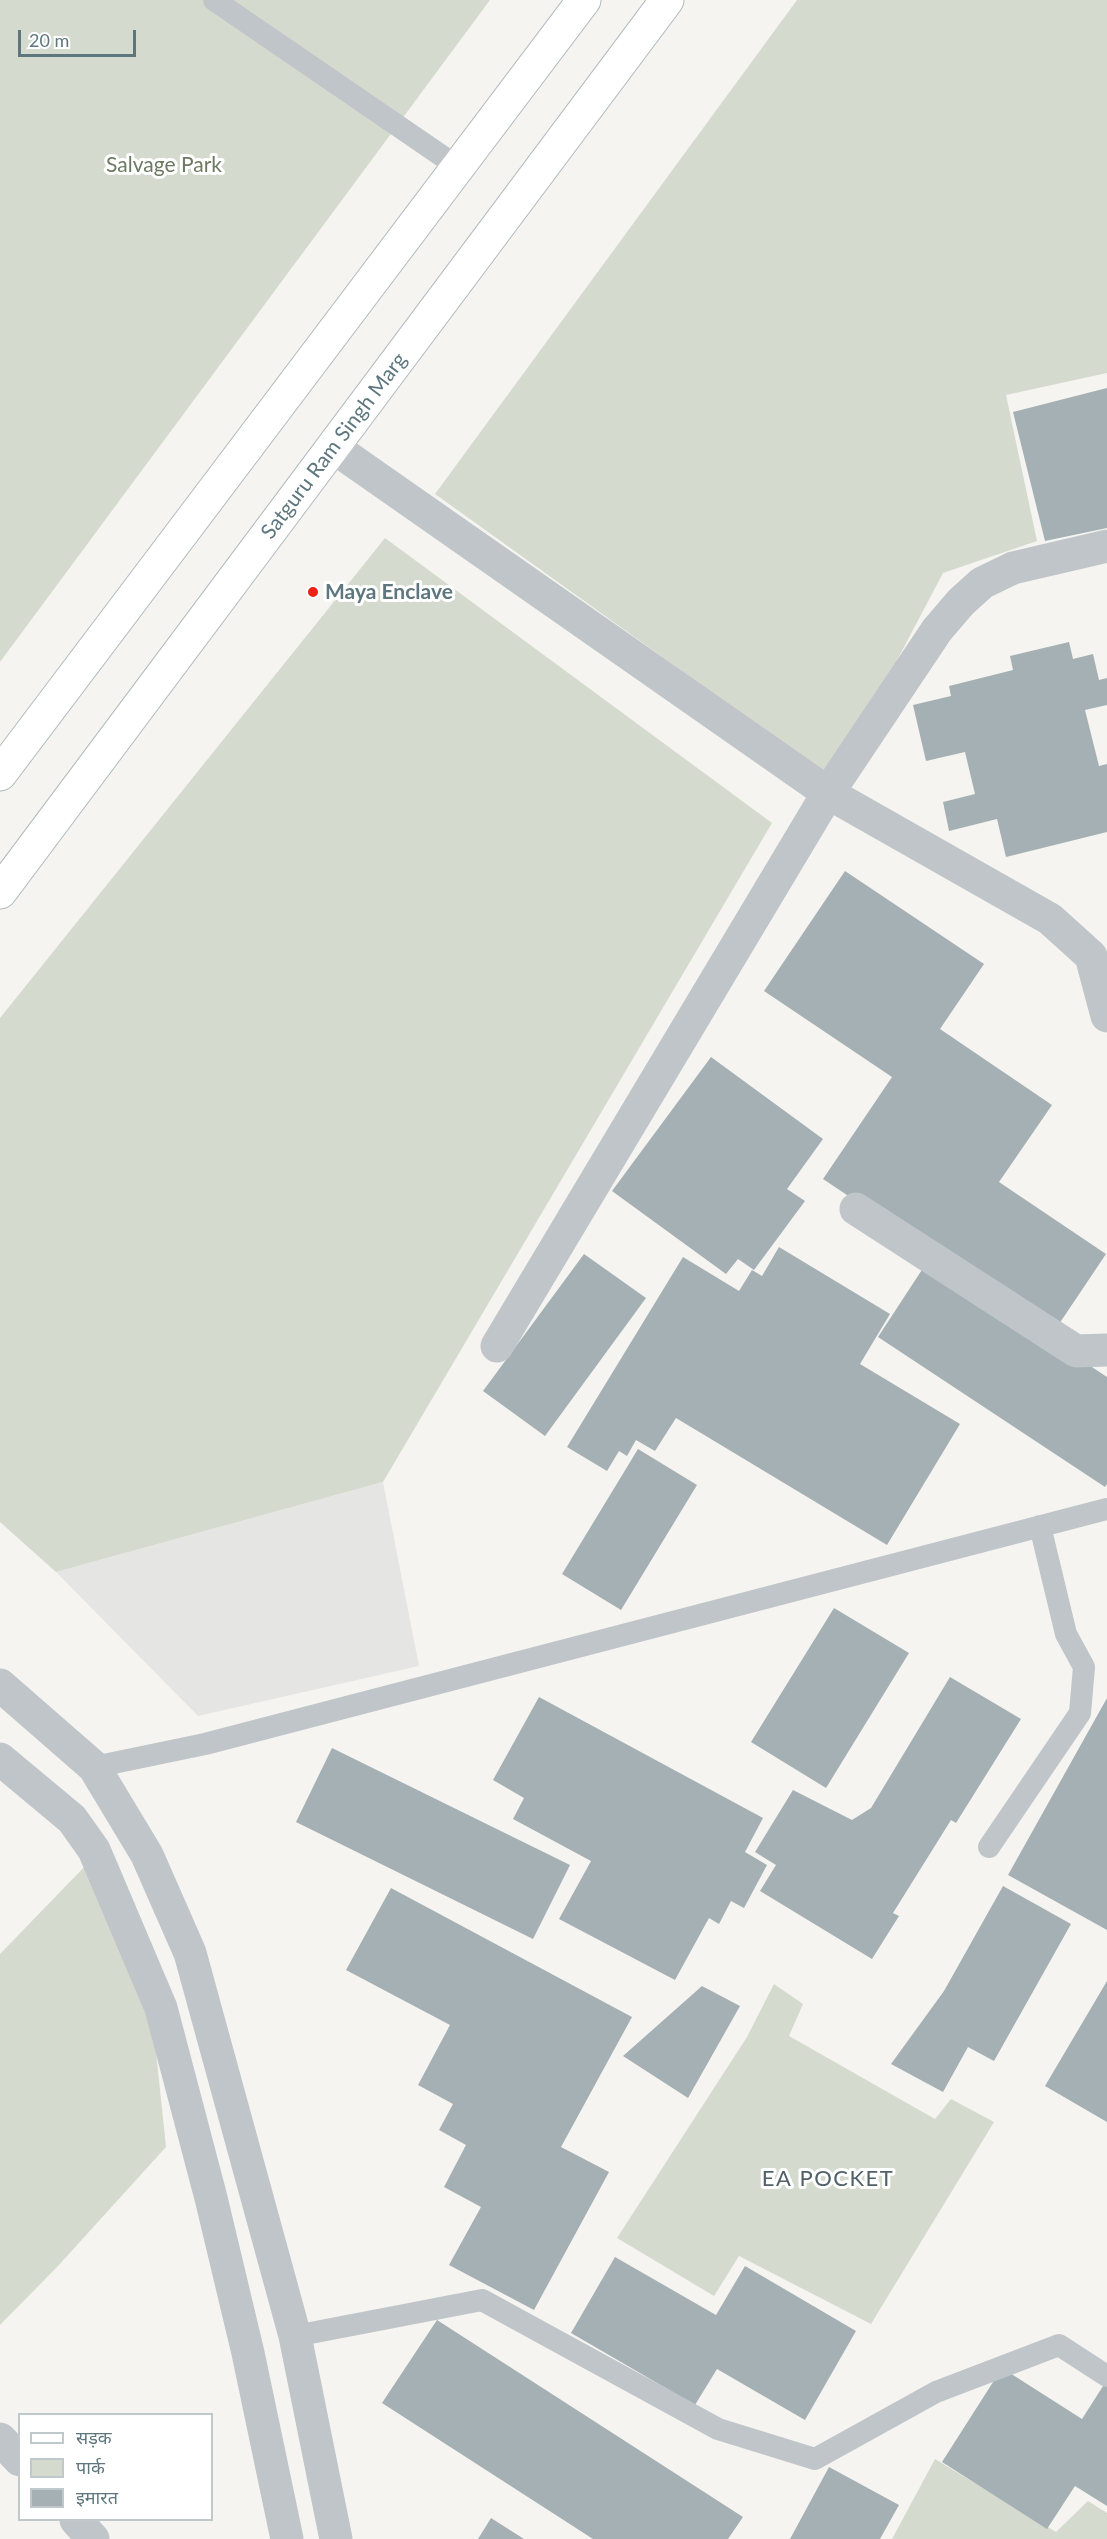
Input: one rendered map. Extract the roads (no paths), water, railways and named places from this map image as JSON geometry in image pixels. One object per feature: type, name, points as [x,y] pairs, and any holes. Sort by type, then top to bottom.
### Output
[{"type":"main road","points":[[0,774],[584,0]]},
{"type":"main road","name":"Satguru Ram Singh Marg","points":[[0,892],[667,0]]},
{"type":"street","points":[[333,447],[828,793],[1050,919],[1091,956],[1107,1016]]},
{"type":"street","points":[[497,1346],[828,793],[937,630],[975,590],[1013,568],[1107,546]]},
{"type":"street","points":[[856,1209],[1076,1351],[1107,1350]]},
{"type":"street","points":[[0,1685],[94,1767],[147,1855],[190,1953],[295,2336],[336,2539]]},
{"type":"street","points":[[0,1759],[72,1819],[94,1850],[161,2008],[211,2198],[245,2342],[286,2539]]},
{"type":"street","points":[[0,2439],[18,2458]]},
{"type":"street","points":[[77,2521],[93,2539]]},
{"type":"lane","points":[[214,0],[458,167]]},
{"type":"lane","points":[[94,1767],[205,1744],[1107,1509]]},
{"type":"lane","points":[[989,1847],[1080,1713],[1084,1668],[1066,1634],[1040,1526]]},
{"type":"lane","points":[[295,2336],[482,2300],[718,2429],[815,2459],[936,2392],[1059,2345],[1107,2376]]},
{"type":"place","name":"Maya Enclave","points":[[313,592]]},
{"type":"district","name":"EA POCKET","points":[[828,2179]]},
{"type":"park label","name":"Salvage Park","points":[[164,165]]}]
